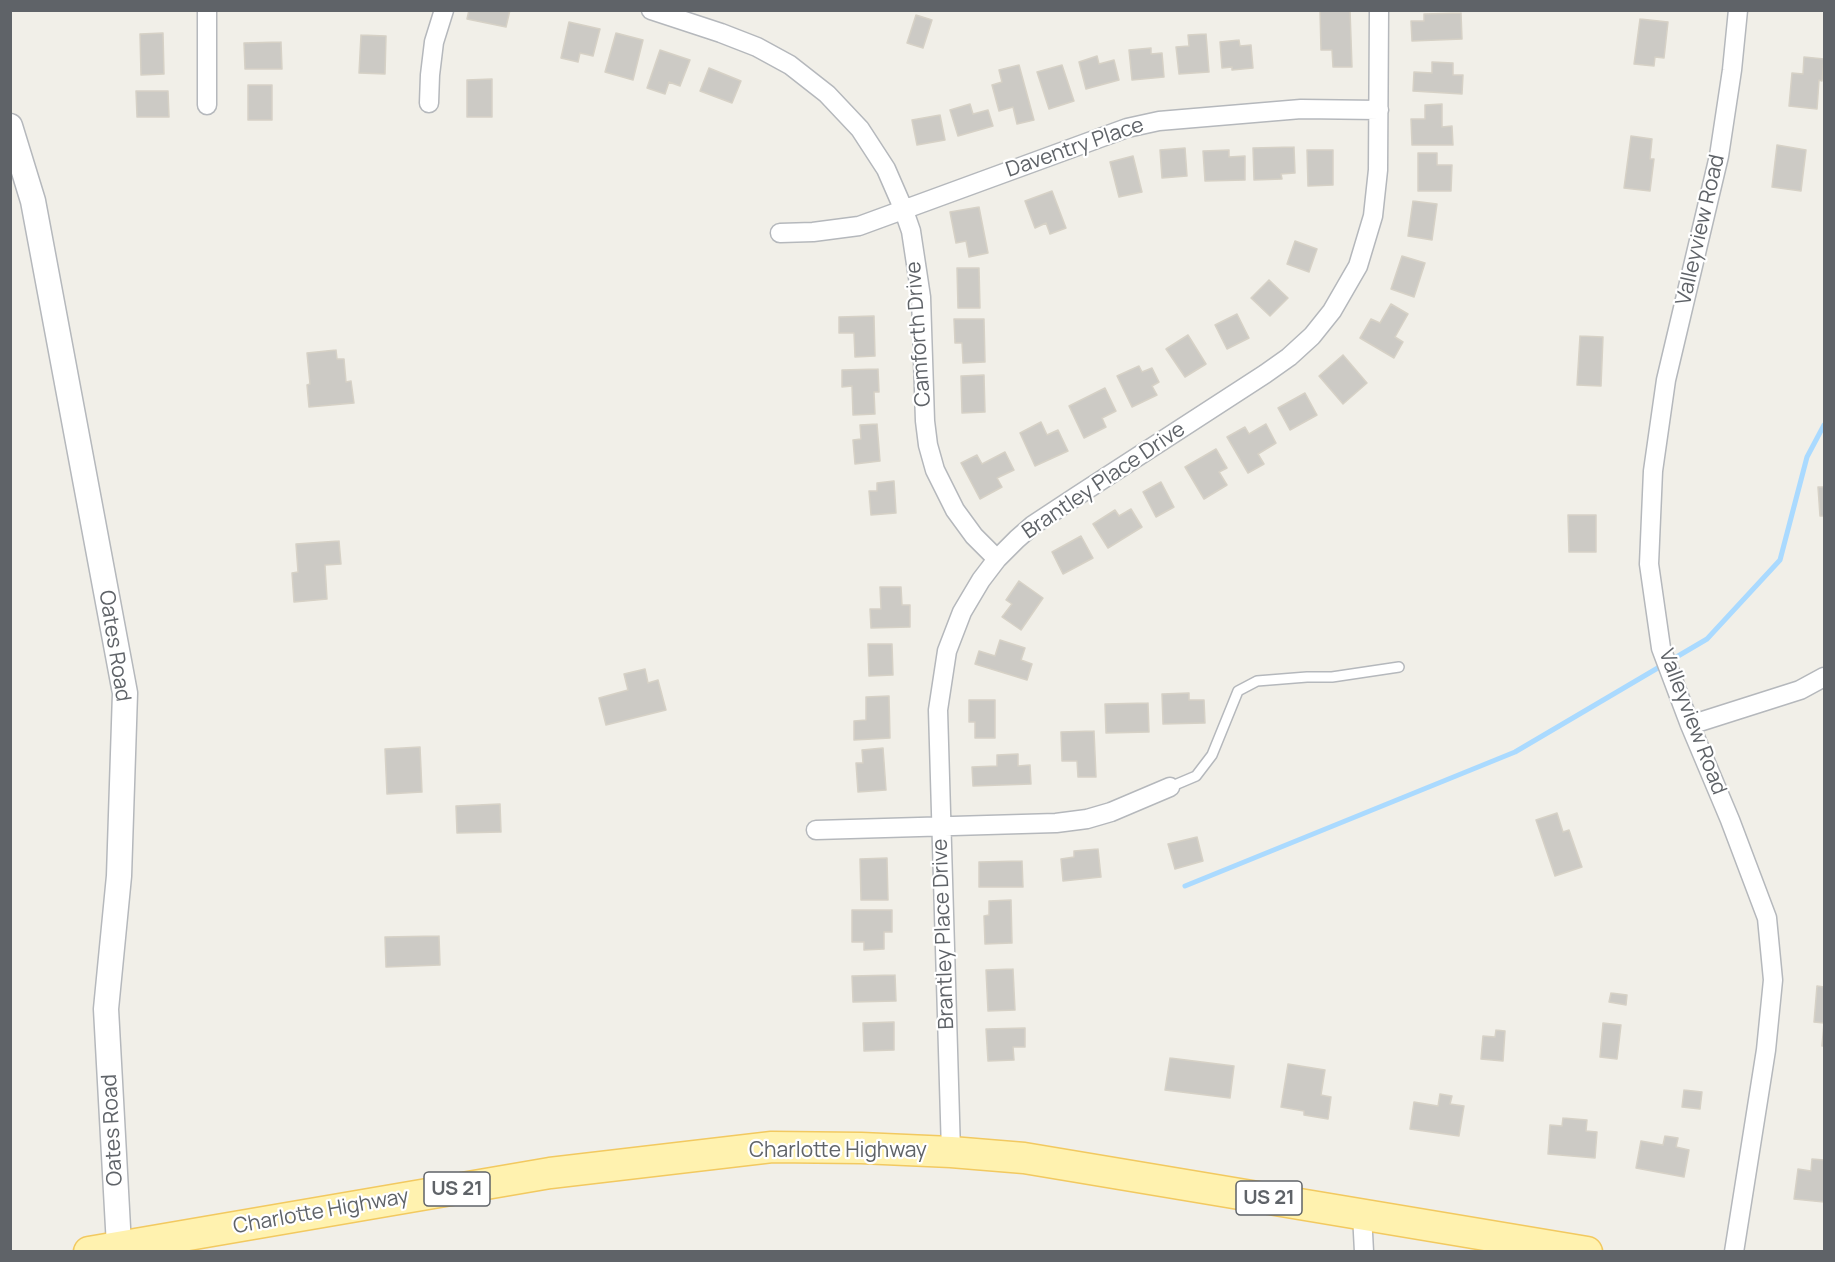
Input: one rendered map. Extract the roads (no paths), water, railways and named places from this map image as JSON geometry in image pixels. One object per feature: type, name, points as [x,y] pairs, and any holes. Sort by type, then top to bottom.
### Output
[{"type":"main road","name":"Charlotte Highway","points":[[89,1251],[119,1249],[550,1173],[772,1147],[861,1148],[1024,1158],[1587,1251]]},
{"type":"street","points":[[207,10],[207,105]]},
{"type":"street","points":[[429,103],[434,42],[444,10]]},
{"type":"street","name":"Camforth Drive","points":[[651,10],[757,47],[790,65],[827,94],[860,129],[886,169],[911,231],[921,297],[925,421],[928,445],[935,470],[955,510],[974,536],[997,559]]},
{"type":"street","name":"Brantley Place Drive","points":[[951,1152],[938,710],[947,651],[962,612],[981,580],[997,559],[1033,525],[1289,357],[1312,336],[1332,311],[1358,266],[1373,216],[1378,170],[1379,10]]},
{"type":"street","name":"Valleyview Road","points":[[1734,1251],[1766,1050],[1773,980],[1767,918],[1661,648],[1649,564],[1653,471],[1666,380],[1719,156],[1738,10]]},
{"type":"street","name":"Daventry Place","points":[[780,233],[813,232],[859,225],[1127,128],[1159,121],[1301,109],[1379,110]]},
{"type":"street","name":"Oates Road","points":[[10,126],[33,201],[125,693],[119,876],[106,1008],[119,1249]]},
{"type":"street","points":[[1690,724],[1800,690],[1824,677]]},
{"type":"street","points":[[816,830],[1056,823],[1087,819],[1111,812],[1170,787]]},
{"type":"street","points":[[1362,1214],[1364,1251]]},
{"type":"lane","points":[[1170,787],[1196,776],[1212,755],[1238,691],[1257,681],[1308,677],[1332,678],[1399,667]]},
{"type":"waterway","points":[[1185,886],[1515,752],[1707,639],[1780,560],[1807,457],[1824,425]]}]
